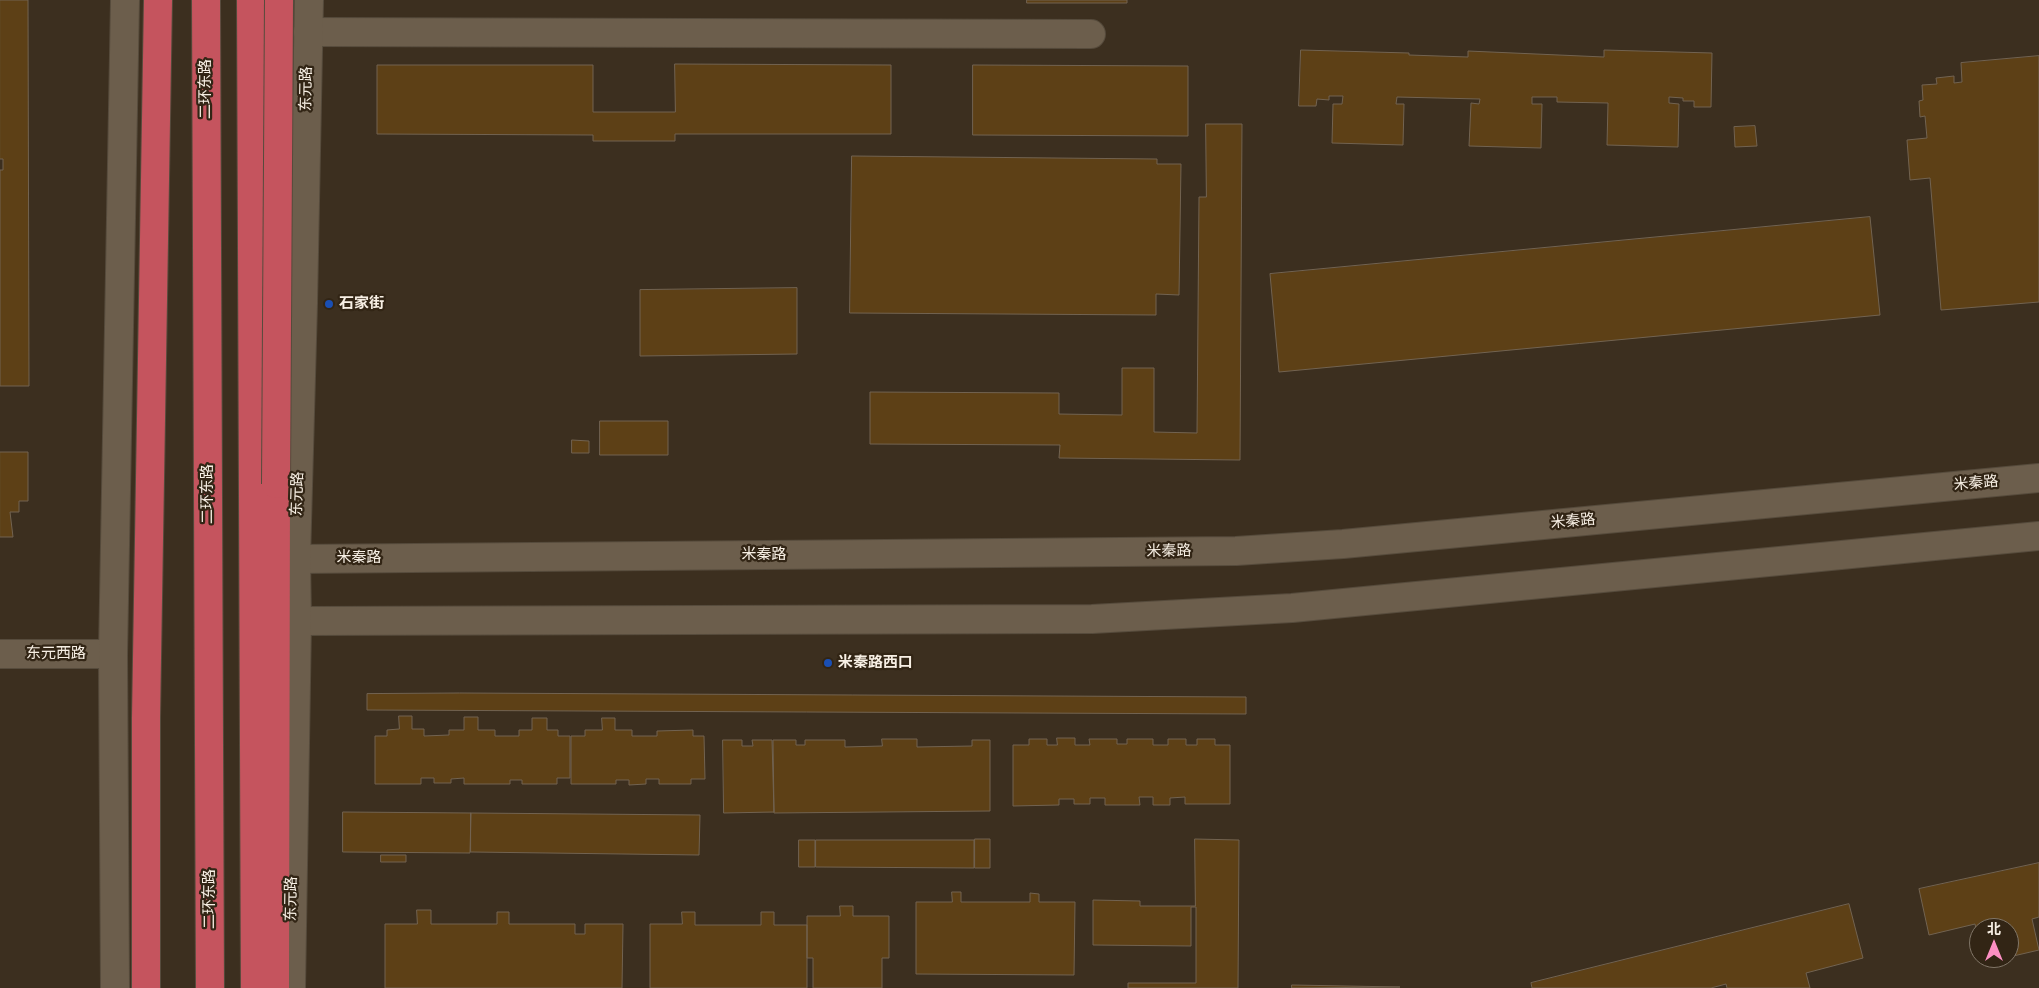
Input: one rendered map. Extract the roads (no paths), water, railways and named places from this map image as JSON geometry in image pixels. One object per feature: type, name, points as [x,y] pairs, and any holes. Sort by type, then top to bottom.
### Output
[{"type":"highway","points":[[146,988],[146,718],[158,0]]},
{"type":"highway","name":"二环东路","points":[[206,0],[210,988]]},
{"type":"highway","points":[[251,0],[255,988]]},
{"type":"highway","points":[[275,988],[279,0]]},
{"type":"street","points":[[116,988],[113,654],[125,0]]},
{"type":"street","name":"东元路","points":[[291,988],[297,621],[296,559],[309,0]]},
{"type":"street","points":[[308,32],[1091,34]]},
{"type":"street","name":"米秦路","points":[[296,559],[1236,551],[1343,544],[2039,478]]},
{"type":"street","points":[[297,621],[1092,619],[1198,614],[1312,606],[2039,536]]},
{"type":"street","name":"东元西路","points":[[0,654],[113,654]]},
{"type":"place","name":"石家街","points":[[329,304]]},
{"type":"place","name":"米秦路西口","points":[[828,663]]}]
